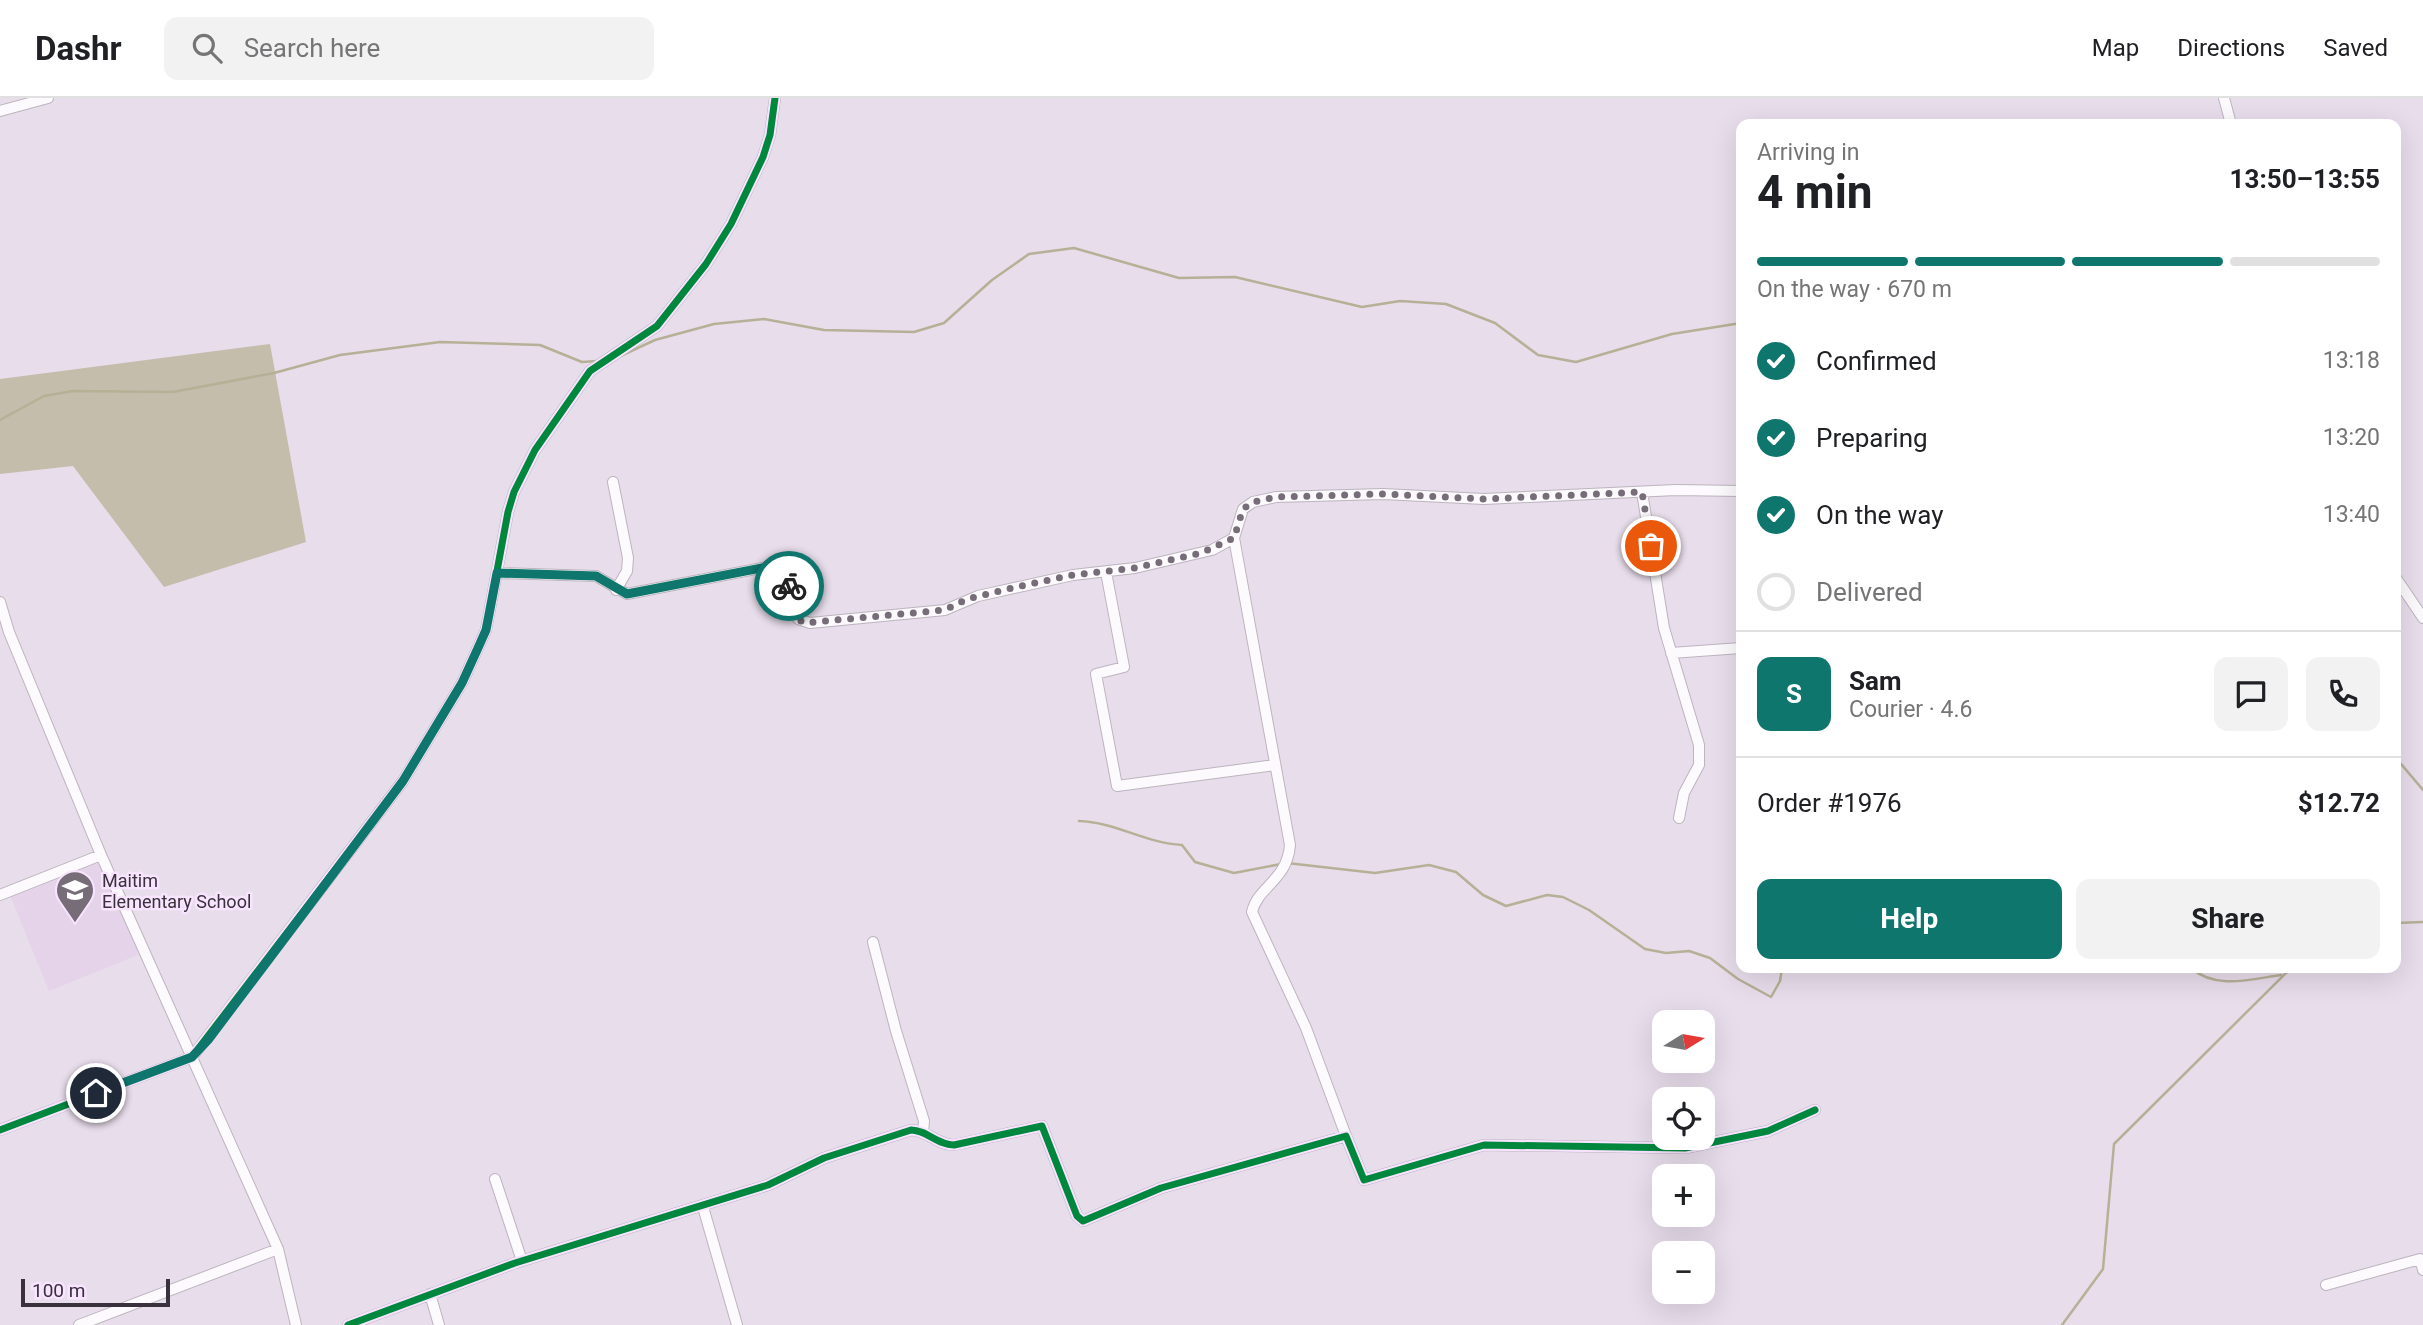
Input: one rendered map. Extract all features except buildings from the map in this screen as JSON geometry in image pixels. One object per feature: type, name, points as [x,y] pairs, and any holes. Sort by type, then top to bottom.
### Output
[{"type":"street","points":[[0,111],[29,100],[48,98]]},
{"type":"street","points":[[0,1130],[192,1057],[403,781],[462,683],[486,630],[514,492],[535,450],[590,371],[657,326],[706,264],[731,224],[763,157],[770,135],[775,98]]},
{"type":"street","points":[[2224,98],[2230,119]]},
{"type":"street","points":[[613,482],[628,558],[627,570],[616,590]]},
{"type":"street","points":[[1736,491],[1484,499],[1383,494],[1276,497],[1253,502],[1243,509],[1234,538],[1290,845],[1289,859],[1279,876],[1254,904],[1254,921],[1306,1028],[1364,1180],[1484,1145],[1685,1148],[1768,1131],[1815,1110]]},
{"type":"street","points":[[1642,492],[1671,653],[1684,699],[1693,718],[1699,746],[1699,765],[1684,793],[1679,817]]},
{"type":"street","points":[[497,573],[596,576],[622,594],[634,594],[777,565],[784,569],[798,619],[810,623],[945,610],[978,596],[1073,575],[1107,572],[1212,550],[1234,538]]},
{"type":"street","points":[[1107,572],[1124,667],[1096,674],[1116,786],[1275,765]]},
{"type":"street","points":[[2401,585],[2423,618]]},
{"type":"street","points":[[0,602],[9,632],[101,855],[278,1249],[296,1325]]},
{"type":"street","points":[[1671,653],[1736,648]]},
{"type":"street","points":[[0,895],[101,855]]},
{"type":"street","points":[[873,942],[924,1121],[923,1133]]},
{"type":"street","points":[[348,1325],[522,1261],[768,1185],[824,1158],[911,1130],[923,1133],[940,1143],[954,1145],[1042,1126],[1077,1216],[1083,1221],[1161,1188],[1346,1136]]},
{"type":"street","points":[[495,1179],[522,1261]]},
{"type":"street","points":[[703,1207],[737,1325]]},
{"type":"street","points":[[79,1325],[92,1323],[278,1249]]},
{"type":"street","points":[[2326,1285],[2420,1259],[2423,1270]]},
{"type":"street","points":[[430,1294],[439,1325]]},
{"type":"shaded area","points":[[270,344],[306,542],[164,587],[73,466],[0,474],[0,379]]},
{"type":"shaded area","name":"Maitim Elementary School","points":[[97,857],[140,954],[49,991],[10,895]]},
{"type":"waterway","points":[[614,359],[655,340],[714,324],[764,319],[824,330],[914,332],[944,323],[992,280],[1029,254],[1074,248],[1179,278],[1235,277],[1362,307],[1400,301],[1446,304],[1495,323],[1538,355],[1576,362],[1672,334],[1736,324]]},
{"type":"waterway","points":[[0,420],[44,396],[73,391],[173,392],[274,373],[340,355],[440,342],[540,345],[582,362],[597,361]]},
{"type":"waterway","points":[[2401,764],[2423,790]]},
{"type":"waterway","points":[[1079,821],[1105,825],[1155,841],[1182,845],[1195,862],[1234,873],[1281,864]]},
{"type":"waterway","points":[[1287,863],[1375,873],[1429,865],[1456,872],[1483,895],[1506,906],[1547,895],[1563,897],[1589,910],[1645,949],[1666,953],[1689,951],[1710,958],[1738,979],[1771,997],[1781,973]]},
{"type":"waterway","points":[[2401,923],[2423,922]]},
{"type":"waterway","points":[[2198,973],[2223,981],[2281,975]]},
{"type":"waterway","points":[[2062,1325],[2103,1269],[2114,1144],[2286,973]]},
{"type":"cycle path","points":[[0,1130],[192,1057],[403,781],[462,683],[486,630],[508,512],[514,492],[535,450],[590,371],[657,326],[706,264],[731,224],[763,157],[770,135],[775,98]]},
{"type":"cycle path","points":[[348,1325],[515,1263],[768,1185],[824,1158],[911,1130],[954,1145],[1042,1126],[1077,1216],[1083,1221],[1161,1188],[1346,1136],[1364,1180],[1484,1145],[1685,1148],[1768,1131],[1815,1110]]},
{"type":"way so far","points":[[789,586],[798,619],[804,623],[945,610],[967,599],[1016,587],[1073,575],[1135,568],[1212,550],[1234,538],[1243,509],[1253,502],[1276,497],[1383,494],[1484,499],[1642,492],[1651,546]]},
{"type":"place","name":"Maitim Elementary School","points":[[75,924]]},
{"type":"route","points":[[96,1093],[192,1057],[208,1040],[403,781],[462,683],[478,648],[486,630],[497,573],[596,576],[603,578],[622,594],[634,594],[766,565],[777,565],[784,569],[789,586]]}]
